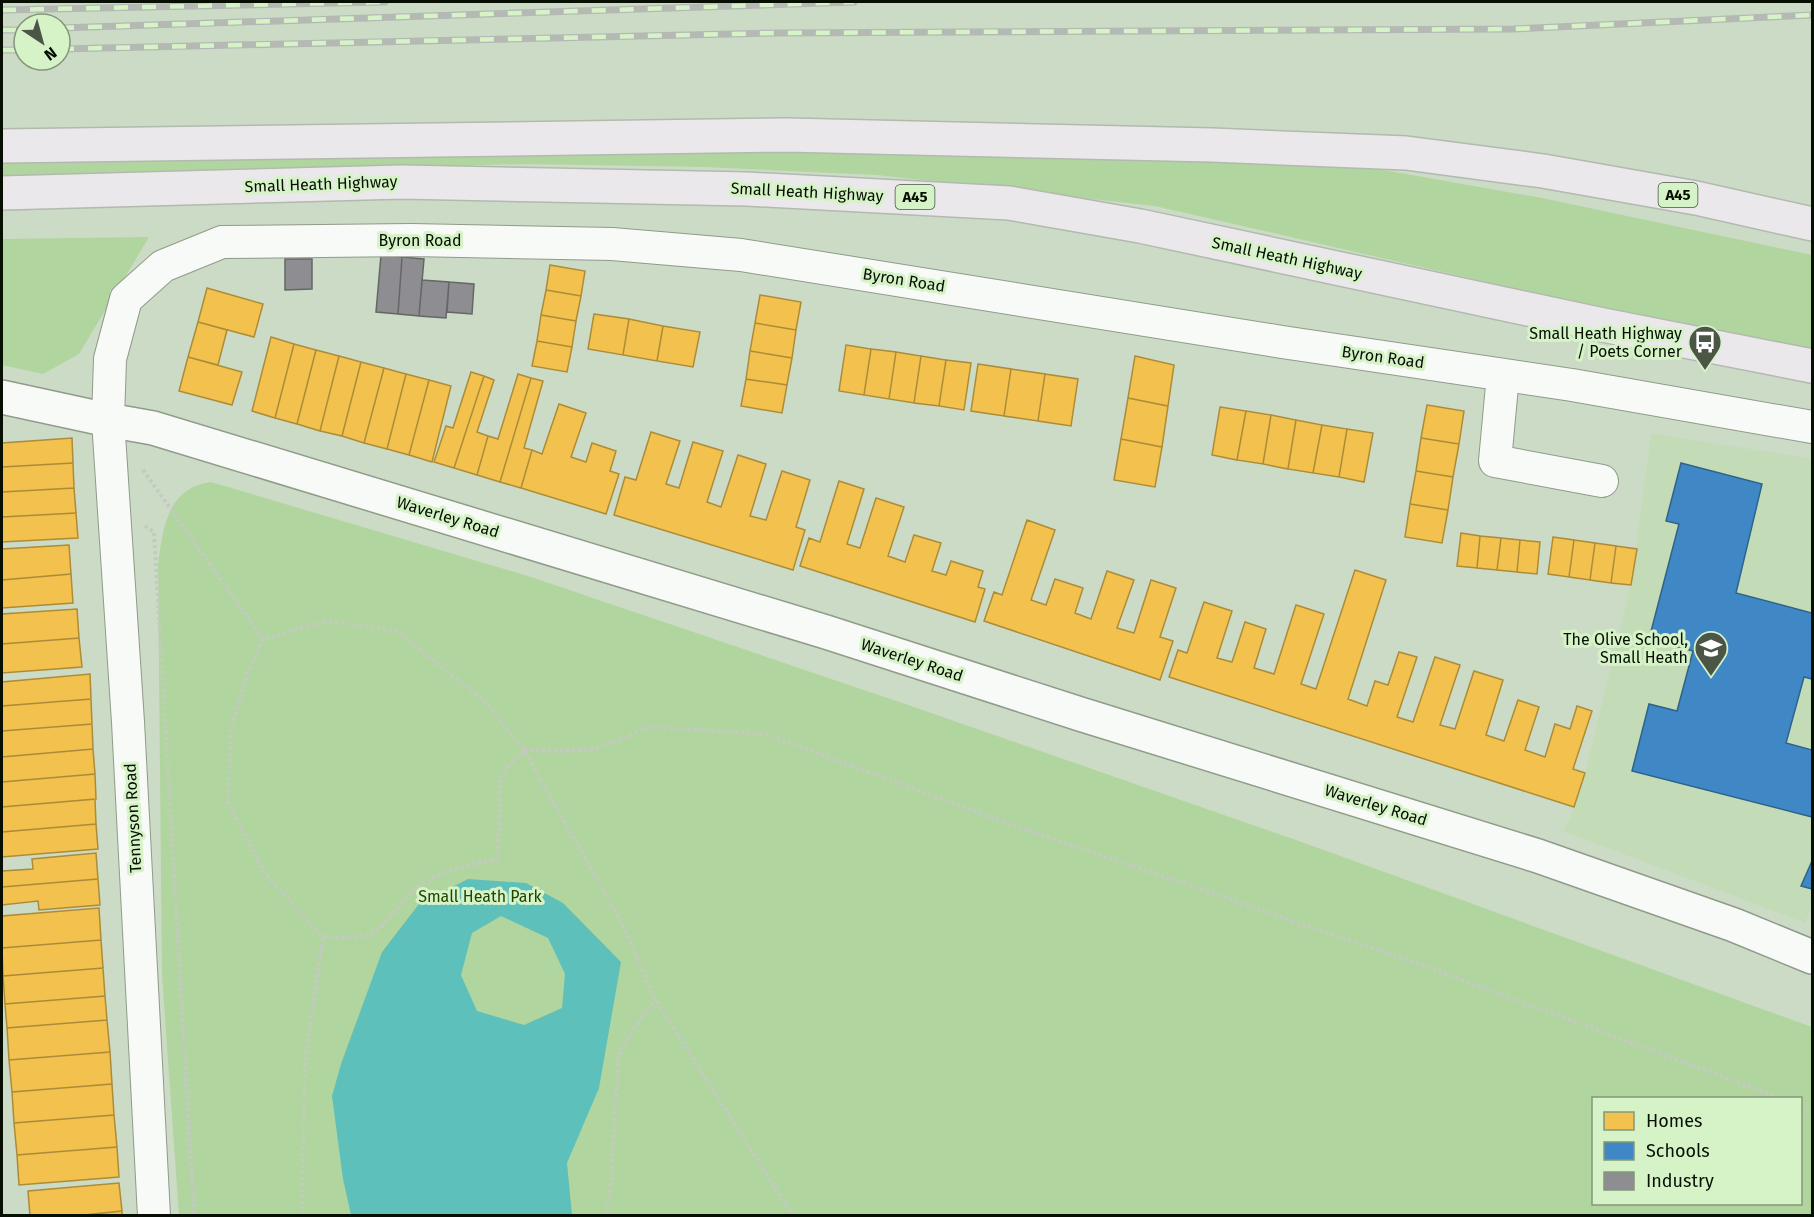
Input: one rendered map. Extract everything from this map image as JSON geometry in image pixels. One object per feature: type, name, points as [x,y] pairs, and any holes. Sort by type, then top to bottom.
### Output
[{"type":"highway","name":"A45","points":[[2,146],[787,135],[1212,145],[1406,153],[1543,171],[1696,198],[1812,224]]},
{"type":"highway","name":"Small Heath Highway","points":[[2,193],[402,182],[747,189],[1009,202],[1140,226],[1586,321],[1812,366]]},
{"type":"street","name":"Byron Road","points":[[108,420],[110,359],[126,299],[163,266],[222,242],[411,240],[612,244],[741,255],[1503,375],[1812,427]]},
{"type":"street","points":[[1503,375],[1495,461],[1602,481]]},
{"type":"street","name":"Waverley Road","points":[[2,397],[164,432],[782,618],[1103,721],[1515,848],[1734,925],[1812,957]]},
{"type":"street","name":"Tennyson Road","points":[[108,420],[129,734],[154,1215]]},
{"type":"path","points":[[142,468],[262,639]]},
{"type":"path","points":[[114,507],[154,532],[194,1215]]},
{"type":"path","points":[[262,639],[327,621],[397,631],[483,700],[524,750],[622,924],[655,999],[793,1215]]},
{"type":"path","points":[[262,639],[249,669],[231,729],[228,803],[265,874],[322,937],[306,1061],[302,1215]]},
{"type":"path","points":[[322,937],[369,935],[413,890],[426,881],[463,866],[497,859],[500,831],[499,778],[524,750],[596,749],[649,727],[766,734],[1001,821],[1427,967],[1777,1097]]},
{"type":"path","points":[[606,1215],[611,1180],[619,1051],[655,999]]},
{"type":"shaded area","name":"The Olive School, Small Heath","points":[[1651,433],[1812,459],[1812,906],[1805,923],[1563,831],[1570,819],[1585,773],[1632,581]]},
{"type":"green space","points":[[606,147],[987,154],[1355,165],[1542,198],[1812,255],[1812,351],[1526,291],[1155,206],[877,175],[705,167],[526,164],[2,176],[2,158]]},
{"type":"green space","points":[[149,237],[79,354],[43,374],[2,365],[2,239]]},
{"type":"green space","name":"Small Heath Park","points":[[211,482],[528,576],[1296,840],[1812,1027],[1812,1215],[179,1215],[162,976],[158,565],[165,524],[176,501],[185,492]]},
{"type":"water","points":[[468,879],[526,883],[563,903],[621,962],[599,1088],[567,1163],[572,1215],[351,1215],[343,1179],[332,1096],[341,1064],[382,952],[419,904]],"holes":[[[501,916],[548,938],[565,974],[562,1008],[524,1025],[477,1011],[461,975],[472,933]]]},
{"type":"building: Homes","points":[[550,265],[585,271],[581,296],[546,290]]},
{"type":"building: Homes","points":[[207,288],[263,304],[254,337],[198,322]]},
{"type":"building: Homes","points":[[546,290],[581,296],[576,321],[541,315]]},
{"type":"building: Homes","points":[[760,295],[801,302],[796,330],[755,323]]},
{"type":"building: Homes","points":[[594,314],[629,319],[623,355],[588,349]]},
{"type":"building: Homes","points":[[541,315],[576,321],[572,347],[537,341]]},
{"type":"building: Homes","points":[[629,319],[663,326],[657,361],[623,355]]},
{"type":"building: Homes","points":[[198,322],[227,330],[218,365],[188,357]]},
{"type":"building: Homes","points":[[755,323],[796,330],[792,358],[750,351]]},
{"type":"building: Homes","points":[[663,326],[700,332],[693,367],[657,361]]},
{"type":"building: Homes","points":[[271,337],[294,344],[275,418],[252,411]]},
{"type":"building: Homes","points":[[537,341],[572,347],[567,372],[532,366]]},
{"type":"building: Homes","points":[[294,344],[316,350],[297,424],[275,418]]},
{"type":"building: Homes","points":[[846,345],[871,349],[864,395],[839,391]]},
{"type":"building: Homes","points":[[871,349],[896,352],[889,399],[864,395]]},
{"type":"building: Homes","points":[[316,350],[339,356],[320,431],[297,424]]},
{"type":"building: Homes","points":[[750,351],[792,358],[787,385],[746,379]]},
{"type":"building: Homes","points":[[896,352],[921,356],[914,403],[889,399]]},
{"type":"building: Homes","points":[[339,356],[361,362],[342,436],[320,431]]},
{"type":"building: Homes","points":[[921,356],[946,360],[939,406],[914,403]]},
{"type":"building: Homes","points":[[1135,356],[1174,365],[1168,406],[1128,398]]},
{"type":"building: Homes","points":[[188,357],[242,372],[232,405],[179,391]]},
{"type":"building: Homes","points":[[946,360],[971,363],[964,410],[939,406]]},
{"type":"building: Homes","points":[[361,362],[384,368],[364,443],[342,436]]},
{"type":"building: Homes","points":[[978,364],[1011,369],[1004,416],[971,411]]},
{"type":"building: Homes","points":[[384,368],[406,374],[387,449],[364,443]]},
{"type":"building: Homes","points":[[1011,369],[1045,374],[1038,421],[1004,416]]},
{"type":"building: Homes","points":[[471,372],[484,376],[454,468],[434,462],[446,426],[453,428]]},
{"type":"building: Homes","points":[[406,374],[429,380],[409,455],[387,449]]},
{"type":"building: Homes","points":[[518,374],[531,378],[500,482],[477,475],[488,436],[498,439]]},
{"type":"building: Homes","points":[[1045,374],[1078,379],[1071,426],[1038,421]]},
{"type":"building: Homes","points":[[484,376],[494,380],[477,432],[488,436],[477,475],[454,468]]},
{"type":"building: Homes","points":[[531,378],[543,381],[524,448],[532,450],[521,488],[500,482]]},
{"type":"building: Homes","points":[[746,379],[787,385],[782,413],[741,406]]},
{"type":"building: Homes","points":[[429,380],[451,386],[432,462],[409,455]]},
{"type":"building: Homes","points":[[1128,398],[1168,406],[1162,447],[1121,439]]},
{"type":"building: Homes","points":[[559,404],[586,413],[571,457],[586,462],[592,443],[616,451],[610,471],[619,474],[606,514],[521,488],[532,450],[542,454]]},
{"type":"building: Homes","points":[[1427,405],[1464,411],[1459,444],[1421,438]]},
{"type":"building: Homes","points":[[1220,407],[1246,411],[1237,460],[1212,455]]},
{"type":"building: Homes","points":[[1246,411],[1271,415],[1263,464],[1237,460]]},
{"type":"building: Homes","points":[[1271,415],[1296,420],[1288,469],[1263,464]]},
{"type":"building: Homes","points":[[1296,420],[1322,425],[1313,473],[1288,469]]},
{"type":"building: Homes","points":[[1322,425],[1347,429],[1339,477],[1313,473]]},
{"type":"building: Homes","points":[[1347,429],[1373,433],[1364,482],[1339,477]]},
{"type":"building: Homes","points":[[651,432],[680,441],[666,484],[679,488],[693,442],[723,451],[707,502],[721,507],[738,455],[766,464],[750,516],[766,520],[782,471],[810,480],[796,527],[805,530],[793,570],[614,515],[625,477],[636,480]]},
{"type":"building: Homes","points":[[72,438],[73,463],[2,467],[2,443]]},
{"type":"building: Homes","points":[[1421,438],[1459,444],[1453,477],[1416,471]]},
{"type":"building: Homes","points":[[1121,439],[1162,447],[1155,487],[1114,480]]},
{"type":"building: Homes","points":[[73,463],[74,488],[2,492],[2,467]]},
{"type":"building: Homes","points":[[1416,471],[1453,477],[1448,510],[1410,504]]},
{"type":"building: Homes","points":[[839,481],[864,489],[847,544],[860,548],[876,498],[904,507],[888,556],[905,562],[914,535],[941,543],[932,571],[946,575],[951,561],[983,571],[978,587],[985,589],[975,622],[800,566],[809,538],[820,542]]},
{"type":"building: Homes","points":[[74,488],[76,513],[2,517],[2,492]]},
{"type":"building: Homes","points":[[1410,504],[1448,510],[1442,543],[1405,537]]},
{"type":"building: Homes","points":[[76,513],[78,538],[2,542],[2,517]]},
{"type":"building: Homes","points":[[1027,520],[1055,530],[1031,600],[1046,605],[1055,579],[1083,588],[1075,613],[1091,619],[1107,571],[1134,580],[1117,628],[1134,633],[1151,580],[1176,588],[1160,637],[1173,641],[1160,680],[984,621],[994,592],[1002,595]]},
{"type":"building: Homes","points":[[1461,533],[1480,536],[1477,568],[1457,566]]},
{"type":"building: Homes","points":[[1480,536],[1501,538],[1497,570],[1477,568]]},
{"type":"building: Homes","points":[[1553,537],[1574,540],[1569,577],[1548,574]]},
{"type":"building: Homes","points":[[1501,538],[1520,540],[1517,572],[1497,570]]},
{"type":"building: Homes","points":[[1520,540],[1540,542],[1537,574],[1517,572]]},
{"type":"building: Homes","points":[[1574,540],[1595,543],[1590,580],[1569,577]]},
{"type":"building: Homes","points":[[1595,543],[1616,546],[1611,583],[1590,580]]},
{"type":"building: Homes","points":[[69,545],[71,574],[2,580],[2,549]]},
{"type":"building: Homes","points":[[1616,546],[1637,549],[1631,585],[1611,583]]},
{"type":"building: Homes","points":[[1355,570],[1386,580],[1348,699],[1367,706],[1375,681],[1388,685],[1399,652],[1417,657],[1397,717],[1413,722],[1435,657],[1460,665],[1440,725],[1455,729],[1474,671],[1503,680],[1486,735],[1504,741],[1518,700],[1539,707],[1525,750],[1545,757],[1555,724],[1570,729],[1577,706],[1592,711],[1573,769],[1585,773],[1574,807],[1169,677],[1178,650],[1187,653],[1204,602],[1232,611],[1217,658],[1232,662],[1245,622],[1266,629],[1254,668],[1274,674],[1296,605],[1324,614],[1301,684],[1316,689]]},
{"type":"building: Homes","points":[[71,574],[73,603],[2,608],[2,580]]},
{"type":"building: Homes","points":[[77,609],[79,638],[2,644],[2,614]]},
{"type":"building: Homes","points":[[79,638],[82,667],[2,673],[2,644]]},
{"type":"building: Homes","points":[[90,674],[91,699],[2,706],[2,682]]},
{"type":"building: Homes","points":[[91,699],[92,724],[2,731],[2,706]]},
{"type":"building: Homes","points":[[92,724],[93,749],[2,757],[2,731]]},
{"type":"building: Homes","points":[[93,749],[95,774],[2,782],[2,757]]},
{"type":"building: Homes","points":[[95,774],[96,799],[2,807],[2,782]]},
{"type":"building: Homes","points":[[95,799],[96,824],[2,832],[2,807]]},
{"type":"building: Homes","points":[[96,824],[98,849],[2,857],[2,832]]},
{"type":"building: Homes","points":[[96,853],[98,879],[2,887],[2,871],[33,869],[32,859]]},
{"type":"building: Homes","points":[[98,879],[100,905],[39,910],[38,901],[2,905],[2,887]]},
{"type":"building: Homes","points":[[99,908],[101,940],[2,948],[2,916]]},
{"type":"building: Homes","points":[[101,940],[103,968],[3,976],[2,948]]},
{"type":"building: Homes","points":[[103,968],[105,996],[5,1004],[3,976]]},
{"type":"building: Homes","points":[[105,996],[107,1020],[7,1028],[5,1004]]},
{"type":"building: Homes","points":[[107,1020],[110,1052],[9,1060],[7,1028]]},
{"type":"building: Homes","points":[[110,1052],[112,1084],[12,1092],[9,1060]]},
{"type":"building: Homes","points":[[112,1084],[114,1115],[14,1123],[12,1092]]},
{"type":"building: Homes","points":[[114,1115],[117,1147],[17,1155],[14,1123]]},
{"type":"building: Homes","points":[[117,1147],[119,1177],[19,1185],[17,1155]]},
{"type":"building: Homes","points":[[119,1183],[122,1211],[74,1216],[30,1216],[28,1191]]},
{"type":"building: Homes","points":[[122,1211],[122,1216],[74,1216]]},
{"type":"building: Schools","points":[[1681,463],[1762,484],[1736,593],[1812,613],[1812,679],[1804,677],[1786,743],[1812,750],[1812,817],[1632,771],[1649,704],[1677,711],[1693,651],[1649,639],[1679,524],[1666,521]]},
{"type":"building: Schools","points":[[1812,861],[1812,889],[1801,886]]},
{"type":"building: Industry","points":[[381,255],[402,257],[398,314],[376,312]]},
{"type":"building: Industry","points":[[402,257],[424,259],[419,316],[398,314]]},
{"type":"building: Industry","points":[[285,259],[312,259],[312,289],[285,290]]},
{"type":"building: Industry","points":[[422,280],[449,282],[446,318],[419,316]]},
{"type":"building: Industry","points":[[449,282],[474,284],[472,314],[447,312]]},
{"type":"railway","points":[[2,10],[385,2]]},
{"type":"railway","points":[[72,28],[854,2]]},
{"type":"railway","points":[[72,49],[776,33],[1513,29],[1812,15]]},
{"type":"railway","points":[[2,30],[12,30]]},
{"type":"railway","points":[[2,50],[12,50]]},
{"type":"place","name":"Small Heath Highway / Poets Corner","points":[[1705,371]]},
{"type":"place","name":"The Olive School, Small Heath","points":[[1711,677]]}]
